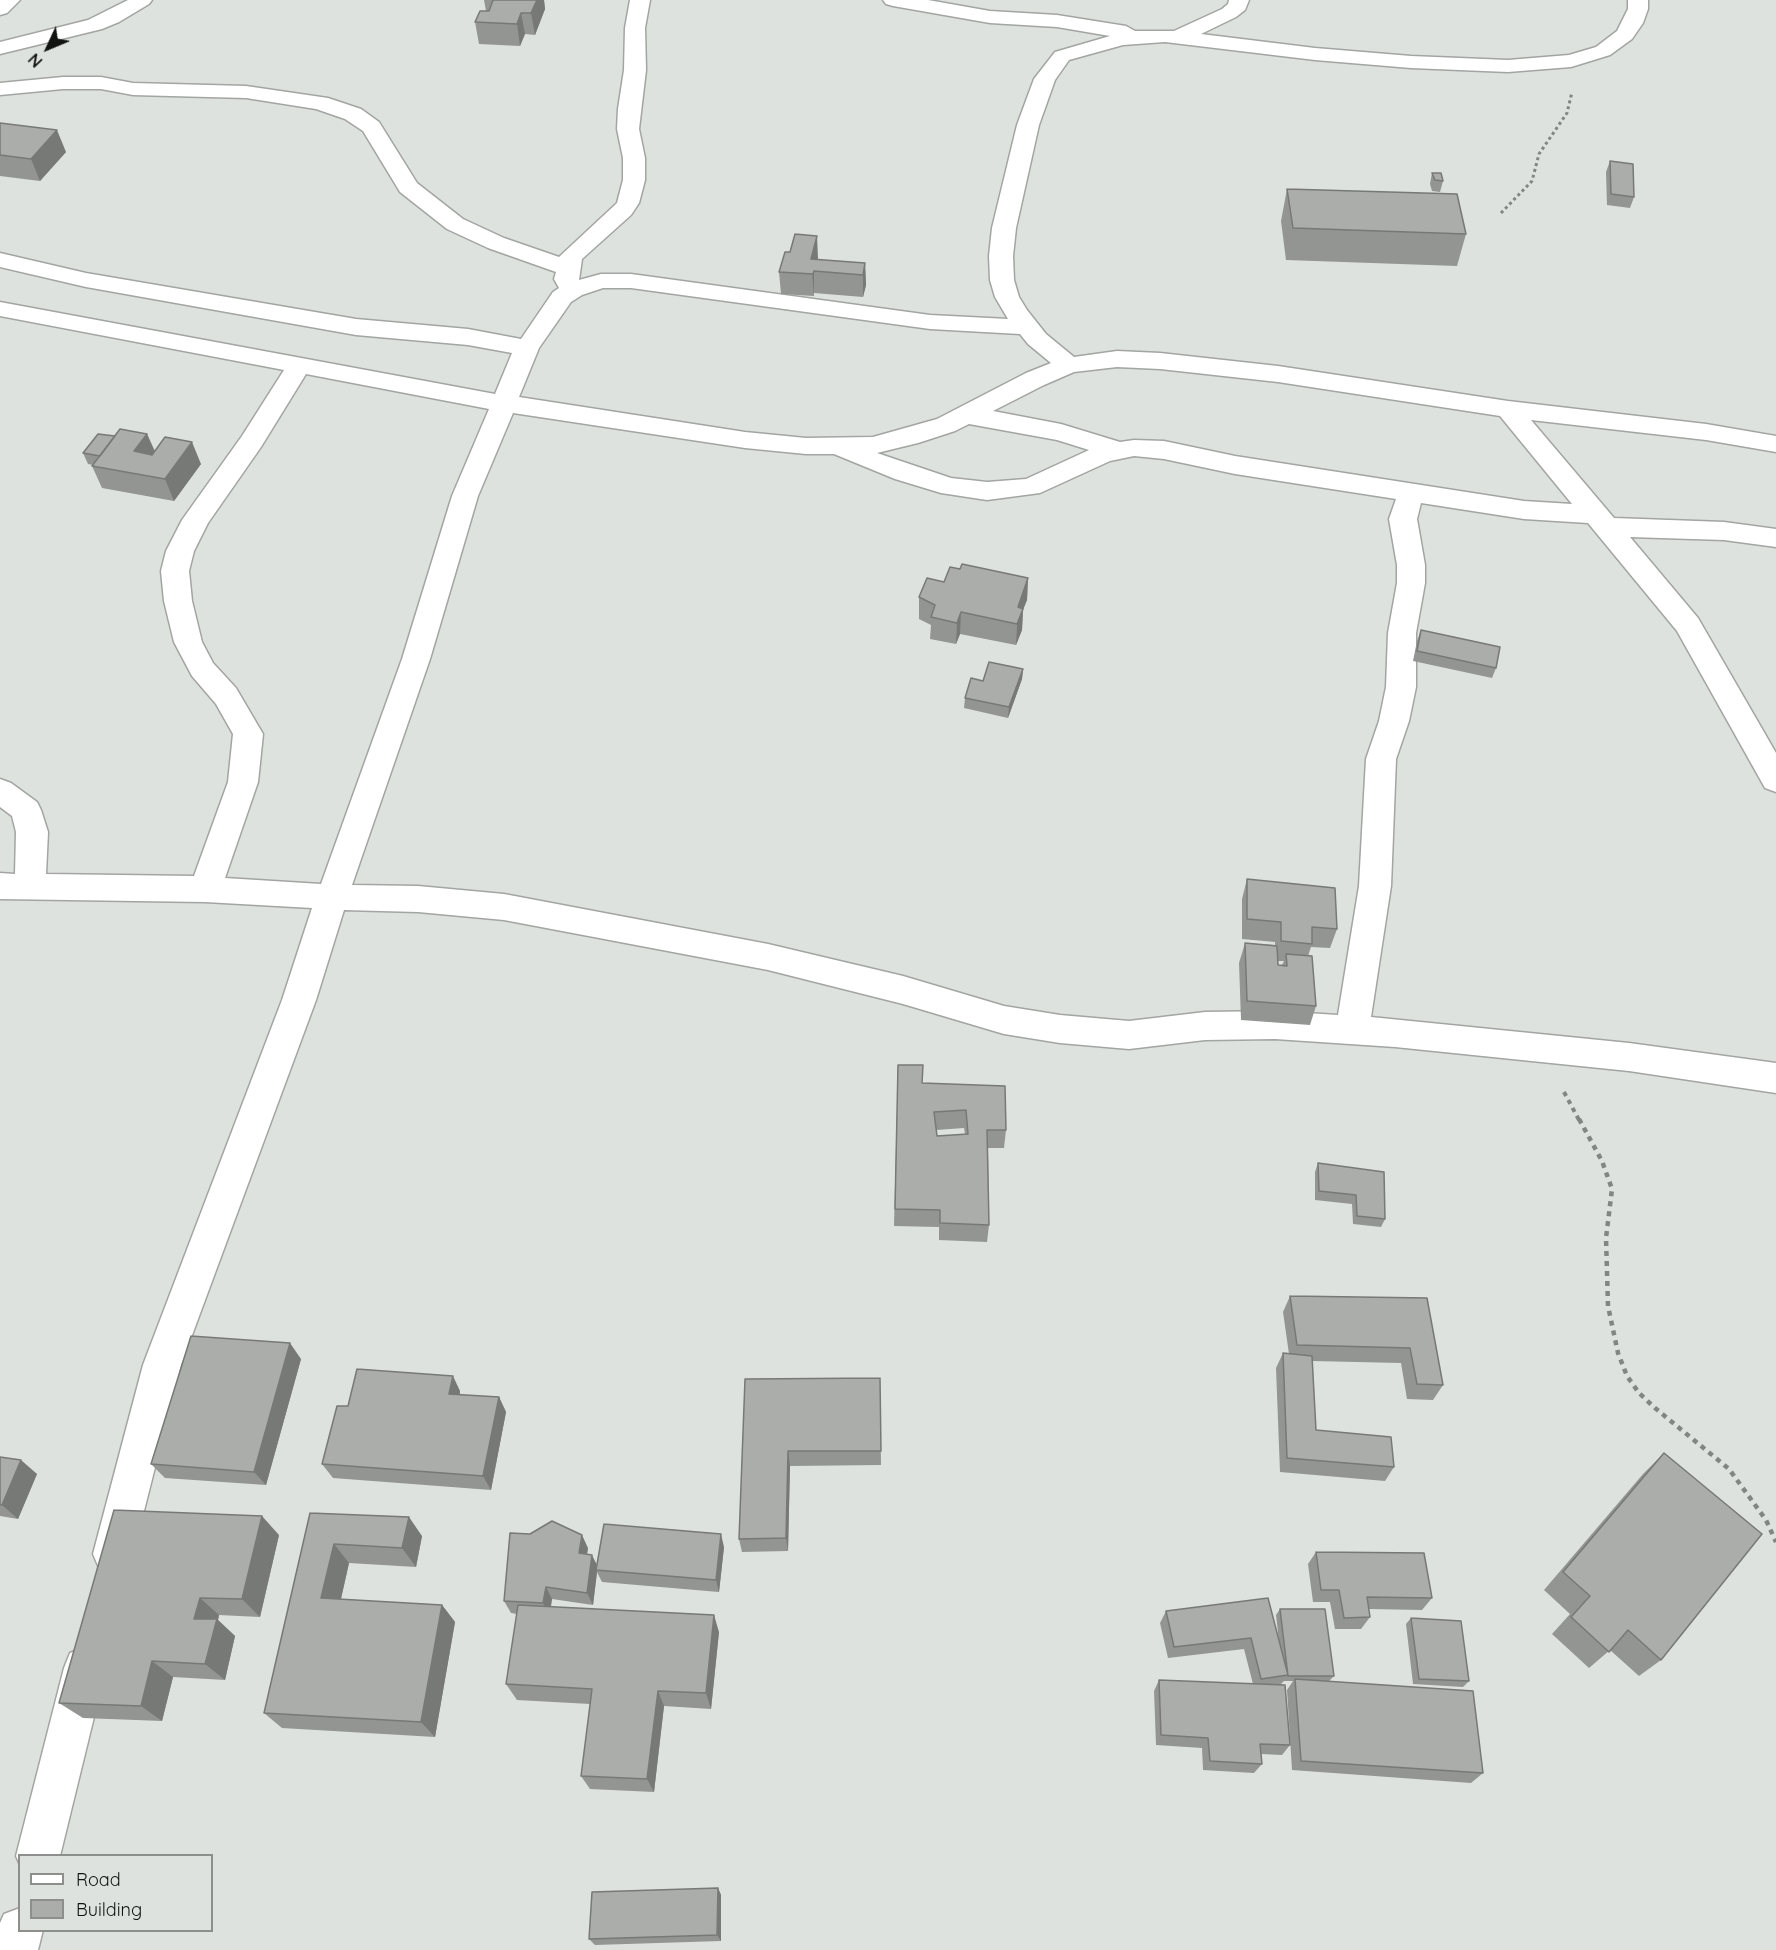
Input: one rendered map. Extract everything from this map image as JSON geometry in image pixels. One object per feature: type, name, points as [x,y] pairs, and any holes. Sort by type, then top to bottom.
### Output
[{"type":"street","points":[[0,9],[10,0]]},
{"type":"street","points":[[0,48],[95,25],[112,18],[142,0]]},
{"type":"street","points":[[106,1583],[162,1365],[299,1000],[332,897],[416,659],[465,496],[502,402],[527,348],[562,297],[570,279],[571,257],[616,218],[628,202],[634,180],[634,158],[628,129],[634,70],[635,28],[640,0]]},
{"type":"street","points":[[893,0],[990,16],[1071,23],[1141,36],[1411,62],[1508,66],[1573,60],[1603,51],[1624,34],[1636,16],[1638,0]]},
{"type":"street","points":[[1178,38],[1229,14],[1238,6],[1239,0]]},
{"type":"street","points":[[1070,52],[1067,38],[1071,23],[1088,2]]},
{"type":"street","points":[[1069,365],[1026,327],[1007,297],[1002,280],[1004,228],[1028,125],[1045,79],[1057,59],[1070,52],[1141,36]]},
{"type":"street","points":[[0,89],[63,83],[101,83],[133,89],[246,92],[320,103],[353,114],[371,127],[408,187],[455,224],[570,279],[631,281],[930,322],[1026,327]]},
{"type":"street","points":[[0,260],[86,280],[356,327],[468,337],[527,348]]},
{"type":"street","points":[[0,309],[502,402],[745,440],[806,446],[873,445],[909,437],[946,425],[1035,379],[1069,365],[1117,359],[1160,361],[1278,374],[1508,409],[1706,432],[1776,444]]},
{"type":"street","points":[[205,889],[243,782],[249,734],[226,696],[202,669],[188,642],[178,601],[174,571],[180,551],[196,520],[252,441],[299,366]]},
{"type":"street","points":[[1508,409],[1688,625],[1776,780]]},
{"type":"street","points":[[967,415],[1061,432],[1119,451]]},
{"type":"street","points":[[836,446],[904,473],[950,487],[987,491],[1031,487],[1103,454],[1134,448],[1164,450],[1236,465],[1601,521],[1724,531],[1776,538]]},
{"type":"street","points":[[1352,1030],[1376,886],[1377,810],[1382,759],[1394,721],[1401,687],[1402,633],[1411,583],[1411,565],[1403,519],[1411,493]]},
{"type":"street","points":[[0,791],[26,810],[32,832],[15,885],[205,889],[332,897],[418,898],[504,907],[768,957],[903,990],[1004,1020],[1060,1029],[1129,1035],[1205,1026],[1275,1025],[1352,1030],[1629,1057],[1776,1078]]},
{"type":"street","points":[[39,1854],[92,1640]]},
{"type":"street","points":[[15,1950],[20,1932]]},
{"type":"path","points":[[1501,213],[1532,181],[1544,144],[1567,113],[1572,92],[1573,60]]},
{"type":"path","points":[[1542,1049],[1602,1161],[1612,1189],[1606,1238],[1608,1306],[1618,1353],[1627,1376],[1639,1393],[1655,1408],[1729,1469],[1766,1520],[1776,1542]]},
{"type":"building","points":[[493,0],[537,0],[531,13],[521,13],[517,24],[475,22],[480,11],[489,11]]},
{"type":"building","points":[[0,123],[57,130],[31,159],[0,155]]},
{"type":"building","points":[[1610,161],[1633,164],[1634,197],[1611,194]]},
{"type":"building","points":[[1432,173],[1441,173],[1443,181],[1435,180]]},
{"type":"building","points":[[1287,189],[1457,194],[1466,234],[1293,228]]},
{"type":"building","points":[[795,234],[817,236],[811,259],[865,263],[863,275],[814,271],[813,274],[779,272],[785,252],[790,252]]},
{"type":"building","points":[[120,429],[147,434],[134,451],[152,455],[165,437],[192,442],[165,479],[92,466]]},
{"type":"building","points":[[98,434],[115,436],[100,456],[83,453]]},
{"type":"building","points":[[962,564],[1028,578],[1018,607],[1023,609],[1017,624],[961,612],[957,623],[931,617],[935,605],[919,597],[927,578],[944,582],[950,567],[960,569]]},
{"type":"building","points":[[1421,630],[1500,647],[1496,668],[1417,651]]},
{"type":"building","points":[[989,662],[1023,669],[1009,707],[965,698],[971,678],[983,681]]},
{"type":"building","points":[[1247,879],[1335,888],[1337,929],[1312,927],[1312,944],[1281,941],[1281,922],[1247,919]]},
{"type":"building","points":[[1245,943],[1277,946],[1278,965],[1287,966],[1286,954],[1312,956],[1316,1006],[1247,1001]]},
{"type":"building","points":[[898,1065],[923,1065],[922,1083],[1005,1086],[1006,1130],[987,1130],[989,1225],[940,1223],[940,1210],[895,1209]],"holes":[[[966,1110],[968,1134],[937,1136],[934,1112]]]},
{"type":"building","points":[[1318,1163],[1384,1172],[1385,1219],[1357,1216],[1356,1195],[1319,1191]]},
{"type":"building","points":[[1290,1296],[1427,1298],[1443,1385],[1417,1384],[1410,1348],[1297,1345]]},
{"type":"building","points":[[191,1336],[290,1343],[254,1472],[151,1464]]},
{"type":"building","points":[[1283,1353],[1312,1356],[1316,1430],[1391,1437],[1394,1467],[1287,1458]]},
{"type":"building","points":[[357,1369],[453,1376],[449,1394],[499,1397],[483,1476],[322,1464],[337,1406],[348,1406]]},
{"type":"building","points":[[880,1378],[881,1451],[788,1451],[786,1538],[739,1539],[745,1379]]},
{"type":"building","points":[[1664,1453],[1762,1534],[1661,1660],[1628,1630],[1609,1652],[1571,1617],[1590,1596],[1563,1572]]},
{"type":"building","points":[[0,1457],[21,1460],[2,1505],[0,1505]]},
{"type":"building","points":[[114,1510],[262,1516],[242,1599],[200,1598],[194,1619],[217,1619],[205,1664],[152,1661],[141,1706],[59,1703]]},
{"type":"building","points":[[310,1513],[409,1517],[402,1548],[334,1544],[321,1598],[442,1605],[421,1722],[264,1713]]},
{"type":"building","points":[[552,1521],[582,1535],[579,1553],[592,1555],[587,1593],[546,1587],[543,1603],[504,1601],[510,1533],[530,1534]]},
{"type":"building","points":[[604,1524],[721,1534],[716,1580],[596,1570]]},
{"type":"building","points":[[1316,1552],[1424,1553],[1432,1598],[1367,1597],[1370,1617],[1344,1618],[1339,1590],[1321,1590]]},
{"type":"building","points":[[1268,1598],[1288,1675],[1261,1679],[1251,1638],[1174,1647],[1166,1611]]},
{"type":"building","points":[[518,1605],[714,1615],[706,1693],[658,1691],[647,1779],[581,1776],[592,1689],[506,1684]]},
{"type":"building","points":[[1280,1609],[1325,1609],[1334,1676],[1288,1676]]},
{"type":"building","points":[[1411,1618],[1461,1621],[1469,1681],[1419,1679]]},
{"type":"building","points":[[1295,1679],[1473,1691],[1483,1773],[1301,1761]]},
{"type":"building","points":[[1159,1680],[1285,1685],[1290,1745],[1260,1744],[1262,1764],[1210,1761],[1208,1738],[1161,1735]]},
{"type":"building","points":[[718,1888],[717,1935],[589,1939],[592,1892]]}]
